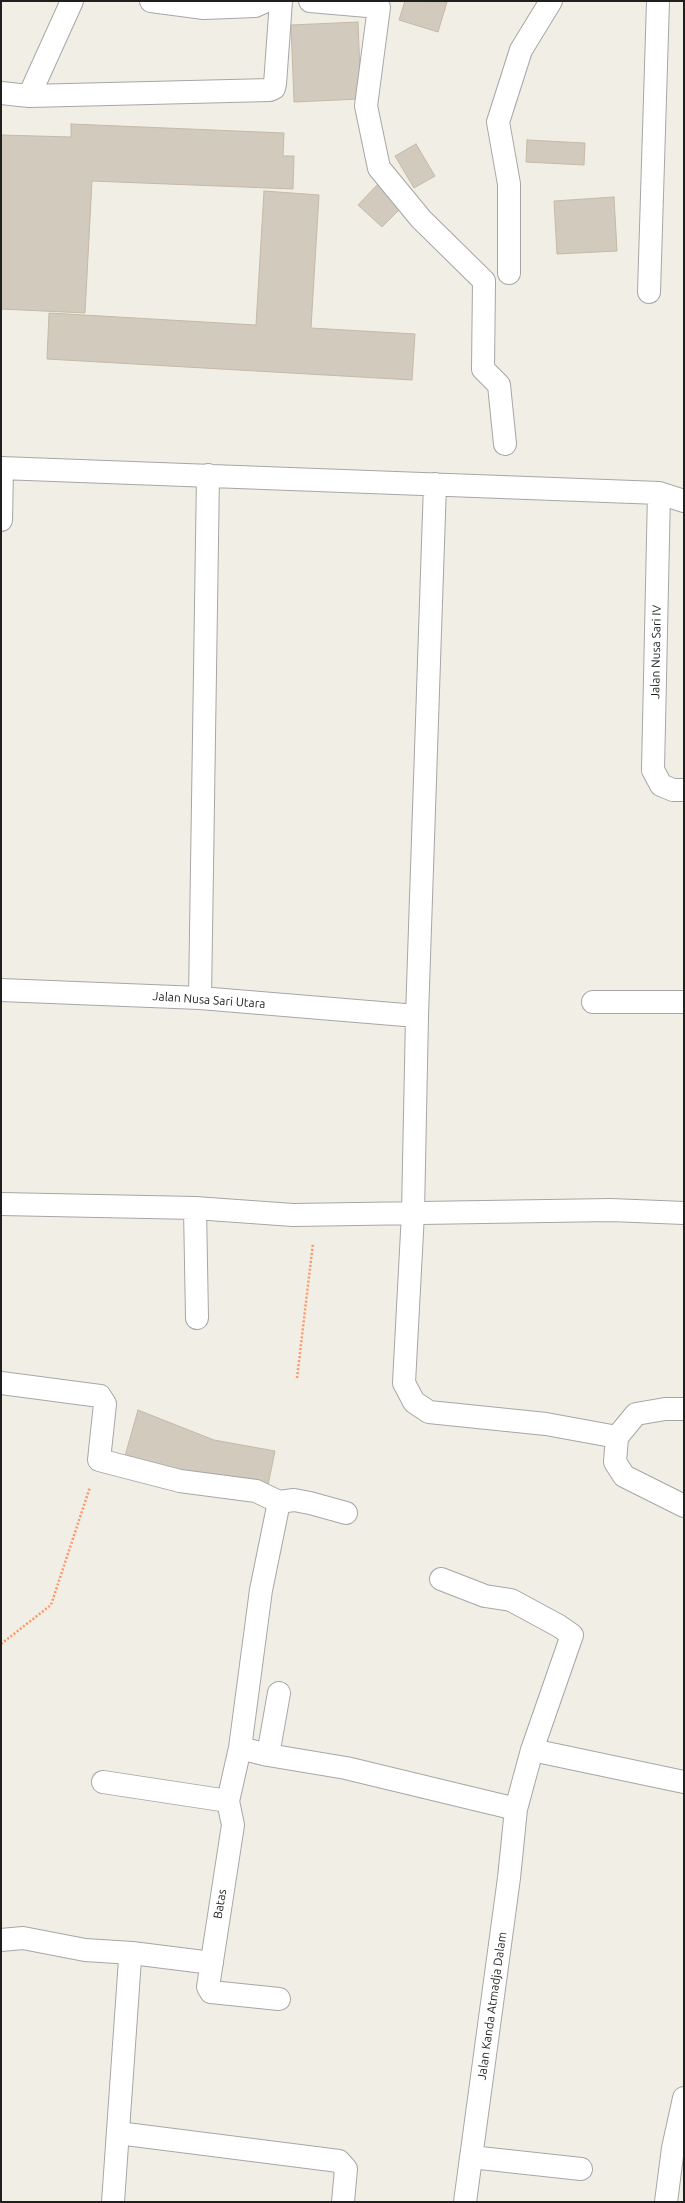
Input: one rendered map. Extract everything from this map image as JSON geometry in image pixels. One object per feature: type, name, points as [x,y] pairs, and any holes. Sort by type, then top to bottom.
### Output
[{"type":"street","points":[[29,96],[72,1]]},
{"type":"street","points":[[151,1],[204,8],[255,6],[266,1]]},
{"type":"street","points":[[1,93],[29,96],[270,90],[274,88],[275,84],[281,1]]},
{"type":"street","points":[[310,1],[380,4],[366,106],[379,168],[421,219],[484,281],[483,369],[499,385],[505,444]]},
{"type":"street","points":[[509,272],[509,184],[498,122],[521,50],[551,1]]},
{"type":"street","points":[[648,292],[658,1]]},
{"type":"street","points":[[1,520],[1,468],[659,493],[684,501]]},
{"type":"street","points":[[200,998],[208,475]]},
{"type":"street","points":[[435,484],[417,1016],[413,1213],[404,1383],[414,1402],[429,1412],[546,1424],[617,1437]]},
{"type":"street","name":"Jalan Nusa Sari IV","points":[[659,493],[653,770],[661,785],[673,790],[684,790]]},
{"type":"street","name":"Jalan Nusa Sari Utara","points":[[1,990],[200,998],[417,1016]]},
{"type":"street","points":[[593,1002],[684,1002]]},
{"type":"street","points":[[1,1204],[195,1208],[293,1215],[611,1210],[684,1213]]},
{"type":"street","points":[[195,1208],[197,1318]]},
{"type":"street","points":[[1,1384],[100,1396],[105,1404],[99,1460],[180,1481],[256,1491],[279,1502],[300,1501],[346,1513]]},
{"type":"street","points":[[684,1409],[665,1409],[636,1414],[617,1437],[615,1462],[624,1476],[684,1506]]},
{"type":"street","name":"Batas","points":[[279,1502],[261,1590],[240,1748],[228,1801],[233,1825],[208,1987],[211,1992],[279,1999]]},
{"type":"street","name":"Jalan Kanda Atmadja Dalam","points":[[441,1579],[485,1596],[511,1600],[560,1626],[572,1636],[532,1750],[516,1809],[508,1886],[465,2202]]},
{"type":"street","points":[[268,1755],[279,1693]]},
{"type":"street","points":[[240,1748],[268,1755],[346,1768],[516,1809]]},
{"type":"street","points":[[532,1750],[684,1782]]},
{"type":"street","points":[[103,1782],[228,1801]]},
{"type":"street","points":[[1,1940],[23,1938],[85,1950],[132,1953],[212,1962]]},
{"type":"street","points":[[113,2202],[130,1959],[132,1953]]},
{"type":"street","points":[[666,2202],[673,2148],[684,2102]]},
{"type":"street","points":[[118,2133],[338,2161],[346,2169],[343,2202]]},
{"type":"street","points":[[471,2156],[581,2169]]},
{"type":"path","points":[[297,1378],[317,1215]]},
{"type":"path","points":[[1,1644],[51,1605],[99,1460]]},
{"type":"building","points":[[405,1],[447,2],[438,32],[399,20]]},
{"type":"building","points":[[358,22],[361,99],[294,102],[291,25]]},
{"type":"building","points":[[71,124],[284,133],[283,156],[294,156],[293,189],[92,181],[85,313],[1,309],[1,135],[71,137]]},
{"type":"building","points":[[527,140],[585,143],[584,165],[526,162]]},
{"type":"building","points":[[416,144],[435,176],[414,188],[395,156]]},
{"type":"building","points":[[379,183],[403,206],[382,227],[358,205]]},
{"type":"building","points":[[264,191],[319,195],[311,328],[415,334],[412,380],[47,359],[49,313],[256,325]]},
{"type":"building","points":[[614,197],[617,251],[557,254],[554,201]]},
{"type":"building","points":[[138,1410],[214,1440],[275,1451],[267,1490],[123,1463]]}]
